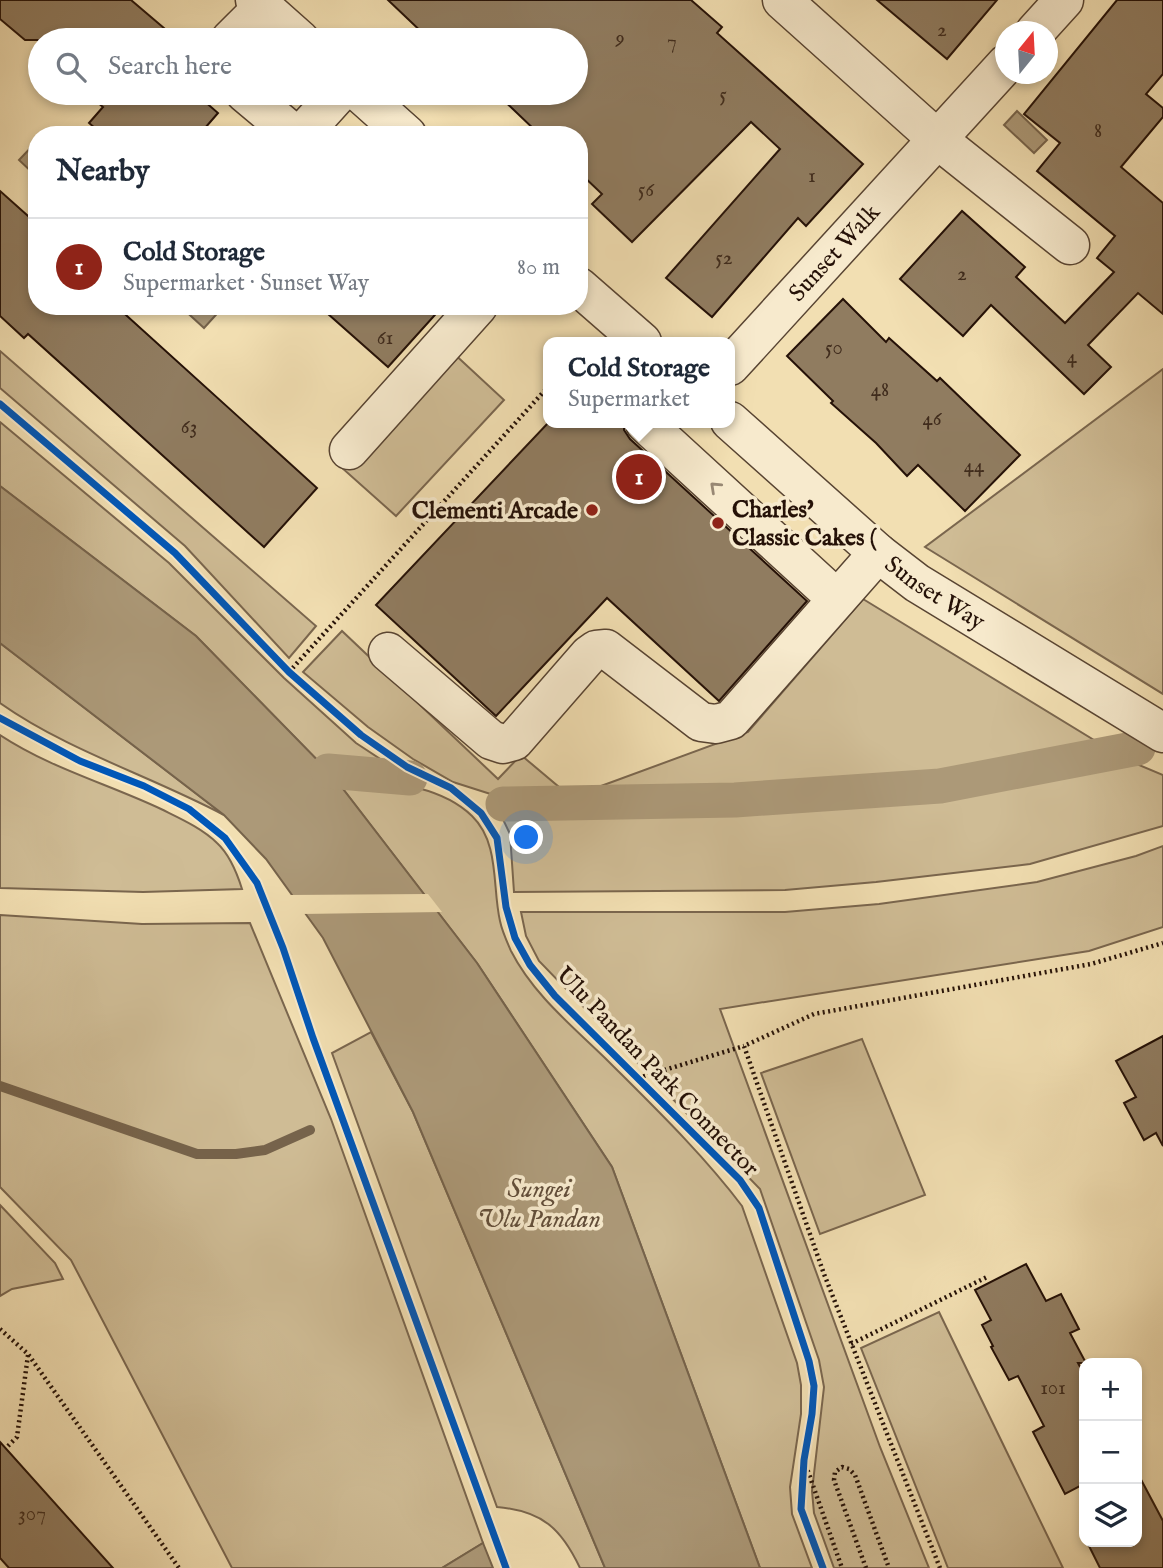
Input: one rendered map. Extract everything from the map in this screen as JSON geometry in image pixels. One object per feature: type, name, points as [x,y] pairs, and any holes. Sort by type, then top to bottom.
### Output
[{"type":"street","points":[[782,0],[937,139],[1070,245]]},
{"type":"street","points":[[1045,21],[1064,0]]},
{"type":"street","points":[[240,28],[259,4],[286,28]]},
{"type":"street","name":"Sunset Walk","points":[[735,361],[995,76]]},
{"type":"street","points":[[259,105],[284,126]]},
{"type":"street","points":[[309,126],[328,105]]},
{"type":"street","points":[[373,105],[397,126]]},
{"type":"street","points":[[588,295],[634,337]]},
{"type":"street","points":[[349,450],[470,315]]},
{"type":"street","name":"Sunset Way","points":[[735,425],[878,553],[917,583],[1163,733]]},
{"type":"street","points":[[650,428],[837,600]]},
{"type":"street","points":[[388,652],[491,740],[503,744],[513,741],[589,655],[596,650],[606,649],[701,722],[716,724],[731,720],[878,553]]},
{"type":"path","points":[[289,672],[543,393]]},
{"type":"path","points":[[280,662],[300,681]]},
{"type":"path","points":[[638,1078],[744,1046],[814,1014],[1091,964],[1163,943]]},
{"type":"path","points":[[744,1046],[851,1344],[940,1568]]},
{"type":"path","points":[[851,1344],[989,1276]]},
{"type":"path","points":[[0,1329],[28,1354],[179,1568]]},
{"type":"path","points":[[8,1446],[17,1437],[28,1354]]},
{"type":"path","points":[[802,1479],[806,1448]]},
{"type":"path","points":[[804,1460],[842,1568]]},
{"type":"path","points":[[866,1568],[834,1480],[835,1472],[842,1467],[855,1475],[889,1568]]},
{"type":"shaded area","points":[[450,350],[504,400],[396,516],[341,467]]},
{"type":"shaded area","points":[[0,351],[316,626],[289,658],[185,546],[0,388]]},
{"type":"shaded area","points":[[1163,369],[1163,694],[925,547]]},
{"type":"shaded area","points":[[0,422],[169,563],[284,678],[356,743],[400,772],[322,765],[196,636],[0,486]]},
{"type":"shaded area","points":[[863,599],[1107,748],[937,781],[735,795],[503,798],[453,782],[413,759],[368,727],[303,672],[342,631],[498,779],[521,755],[571,797],[748,732]]},
{"type":"shaded area","points":[[0,643],[224,815],[53,735],[0,703]]},
{"type":"shaded area","points":[[0,735],[39,757],[141,800],[197,828],[226,853],[242,889],[143,892],[0,888]]},
{"type":"shaded area","points":[[1120,757],[1163,775],[1163,826],[1030,864],[876,882],[785,890],[514,892],[510,834],[500,813],[734,808],[944,793]]},
{"type":"shaded area","points":[[333,776],[388,782],[425,790],[442,796],[472,816],[487,839],[494,866],[501,925],[520,967],[554,1008],[676,1130],[742,1206],[797,1363],[801,1385],[801,1414],[790,1487],[792,1514],[812,1568],[760,1568],[612,1167],[477,963]]},
{"type":"shaded area","points":[[1163,846],[1163,927],[1089,951],[720,1009],[880,1447],[929,1568],[834,1568],[814,1513],[812,1491],[824,1387],[819,1360],[760,1189],[539,961],[526,936],[521,912],[785,912],[879,904],[1037,882],[1136,856]]},
{"type":"shaded area","points":[[0,915],[142,924],[250,923],[331,1119],[483,1543],[442,1568],[232,1568],[71,1260],[0,1187]]},
{"type":"shaded area","points":[[371,1032],[413,1112],[605,1568],[580,1568],[565,1542],[548,1524],[526,1513],[497,1507],[332,1053]]},
{"type":"shaded area","points":[[862,1039],[925,1195],[820,1234],[761,1073]]},
{"type":"shaded area","points":[[0,1205],[55,1263],[63,1279],[12,1289],[0,1296]]},
{"type":"shaded area","points":[[939,1312],[1063,1568],[948,1568],[861,1348]]},
{"type":"water","points":[[1017,111],[1047,140],[1034,153],[1004,125]]},
{"type":"water","points":[[28,150],[28,168],[19,160]]},
{"type":"water","points":[[190,315],[216,315],[204,328]]},
{"type":"water","name":"Sungei Ulu Pandan","points":[[0,486],[196,636],[333,776],[477,963],[612,1167],[760,1568],[605,1568],[413,1112],[323,938],[266,859],[224,815],[0,643]]},
{"type":"water","points":[[483,1543],[493,1568],[442,1568]]},
{"type":"pier","points":[[428,894],[442,912],[301,914],[288,895]]},
{"type":"building","points":[[0,0],[131,0],[164,28],[28,28],[28,40],[25,40],[0,19]]},
{"type":"building","points":[[388,0],[691,0],[722,27],[717,33],[863,164],[806,226],[798,218],[712,317],[666,278],[780,149],[751,122],[632,242],[592,204],[602,194],[588,181],[588,126],[531,126],[509,105],[588,105],[588,28],[417,28]]},
{"type":"building","points":[[877,0],[997,0],[947,59]]},
{"type":"building","points":[[1117,0],[1163,0],[1163,74],[1146,94],[1163,108],[1163,117],[1121,167],[1163,203],[1163,314],[1138,293],[1088,345],[1111,367],[1084,394],[991,305],[963,336],[900,279],[962,211],[1025,267],[1016,277],[1065,323],[1114,272],[1097,258],[1115,236],[1037,171],[1060,143],[1024,114],[1048,84],[1058,84],[1058,72]]},
{"type":"building","points":[[101,105],[209,105],[218,113],[207,126],[92,126],[89,123],[103,107]]},
{"type":"building","points":[[0,191],[28,216],[28,315],[126,315],[317,488],[264,547],[28,334],[24,338],[0,316]]},
{"type":"building","points":[[843,299],[886,342],[889,338],[937,381],[940,378],[1020,455],[965,511],[918,465],[907,476],[876,443],[831,403],[833,401],[787,356]]},
{"type":"building","points":[[329,315],[435,315],[388,367]]},
{"type":"building","name":"Clementi Arcade","points":[[543,428],[624,428],[630,439],[807,601],[719,701],[607,598],[496,716],[376,605]]},
{"type":"building","points":[[1163,1036],[1163,1146],[1156,1133],[1144,1140],[1124,1103],[1136,1097],[1116,1061]]},
{"type":"building","points":[[1026,1264],[1046,1301],[1061,1294],[1079,1329],[1070,1333],[1083,1358],[1079,1358],[1078,1363],[1079,1487],[1065,1494],[1033,1432],[1044,1426],[1018,1376],[1009,1380],[991,1347],[993,1346],[982,1325],[991,1320],[975,1290]]},
{"type":"building","points":[[0,1442],[113,1568],[9,1568],[0,1558]]},
{"type":"building","points":[[1142,1481],[1163,1521],[1163,1568],[1100,1568],[1090,1547],[1142,1547]]},
{"type":"waterway","points":[[503,804],[735,800],[940,786],[1138,748]]},
{"type":"waterway","points":[[328,771],[410,778]]},
{"type":"waterway","points":[[0,1086],[197,1154],[236,1154],[265,1150],[310,1130]]},
{"type":"cycle path","name":"Ulu Pandan Park Connector","points":[[0,404],[175,553],[289,672],[361,735],[407,767],[451,788],[481,813],[497,838],[506,907],[515,938],[530,965],[555,996],[740,1180],[759,1208],[809,1361],[814,1386],[804,1460],[801,1509],[823,1568]]},
{"type":"cycle path","points":[[0,718],[80,761],[144,786],[189,809],[225,838],[257,883],[283,948],[313,1038],[506,1568]]},
{"type":"place","name":"Cold Storage","points":[[639,477]]},
{"type":"place","name":"Clementi Arcade","points":[[592,510]]},
{"type":"place","name":"Charles' Classic Cakes (","points":[[718,523]]}]
